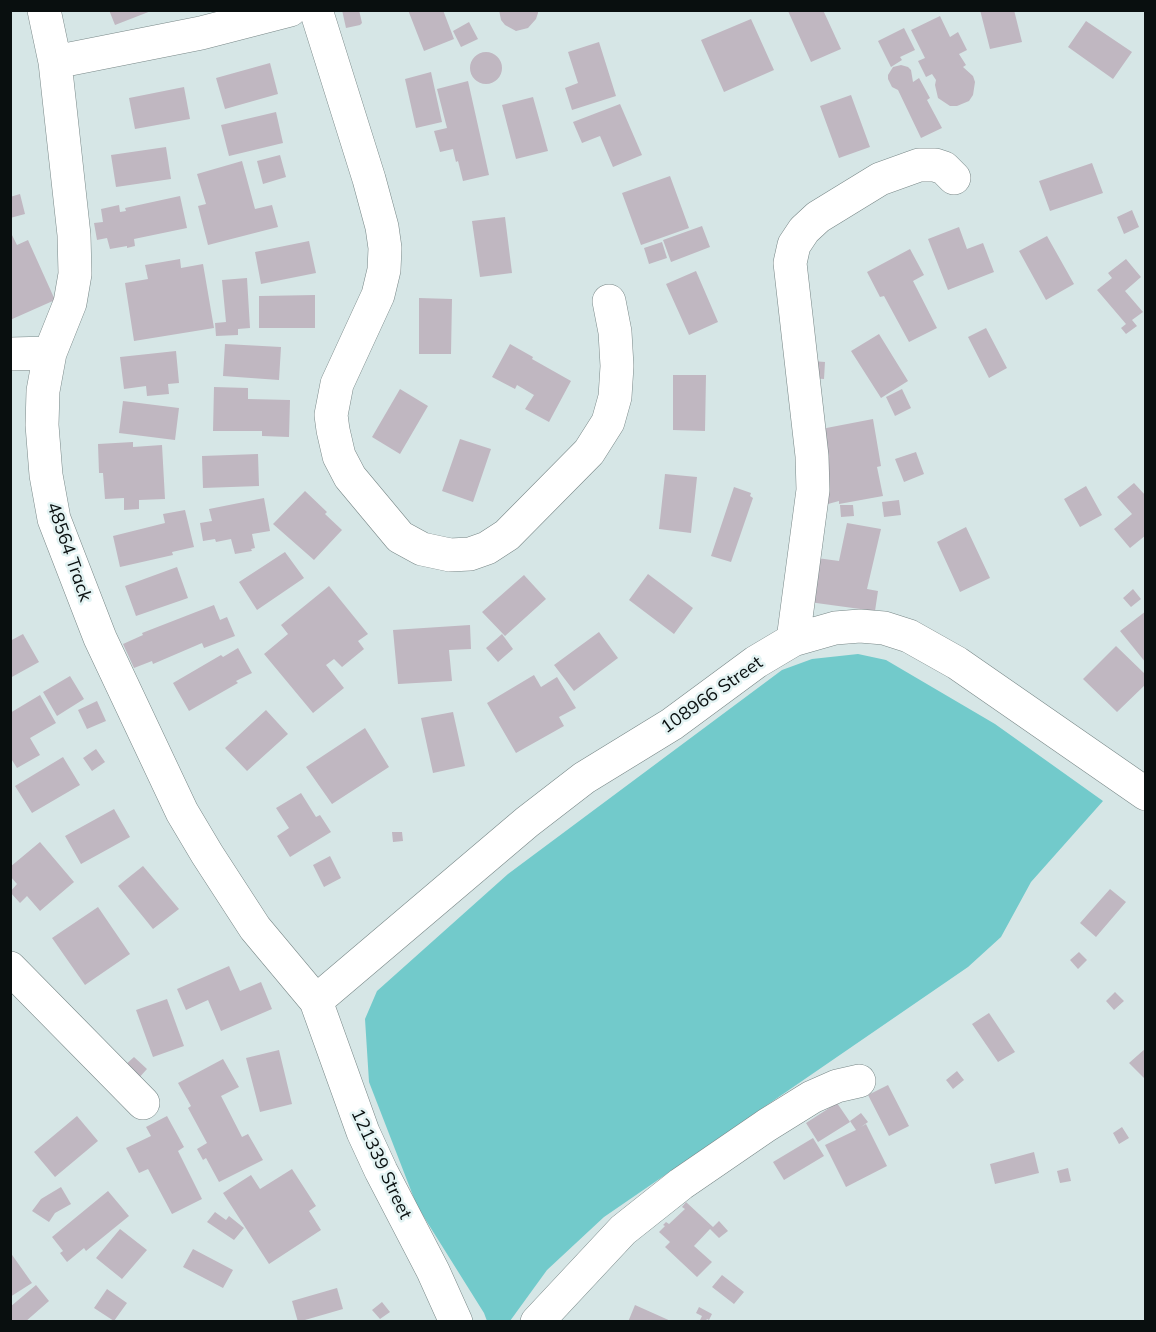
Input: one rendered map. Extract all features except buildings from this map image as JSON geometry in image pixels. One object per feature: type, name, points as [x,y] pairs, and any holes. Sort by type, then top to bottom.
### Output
[{"type":"street","name":"48564 Track","points":[[44,10],[55,62],[74,235],[75,274],[70,303],[50,353],[43,391],[42,425],[46,475],[54,519],[100,638],[177,802],[207,854],[255,928],[316,1001]]},
{"type":"street","points":[[55,62],[201,33],[290,10]]},
{"type":"street","points":[[316,10],[369,179],[382,227],[385,248],[384,270],[378,296],[337,384],[331,415],[333,430],[339,456],[350,477],[400,537],[422,549],[450,555],[470,554],[486,548],[507,535],[589,452],[608,422],[615,397],[617,366],[615,332],[609,301]]},
{"type":"street","points":[[793,640],[813,490],[812,456],[790,263],[794,245],[804,230],[818,217],[880,179],[919,165],[935,165],[944,168],[954,178]]},
{"type":"street","points":[[10,354],[50,353]]},
{"type":"street","name":"108966 Street","points":[[316,1001],[527,822],[584,778],[672,724],[756,662],[793,640],[835,628],[860,626],[884,628],[909,636],[957,663],[1146,794]]},
{"type":"street","points":[[10,968],[143,1103]]},
{"type":"street","name":"121339 Street","points":[[316,1001],[363,1132],[456,1322]]},
{"type":"street","points":[[537,1322],[623,1230],[681,1184],[812,1097],[837,1086],[858,1081]]},
{"type":"shaded area","points":[[858,654],[886,660],[995,724],[1103,801],[1031,882],[1001,937],[968,967],[604,1217],[547,1270],[510,1321],[487,1321],[417,1206],[369,1082],[365,1019],[377,991],[508,874],[782,670],[812,659]]}]
